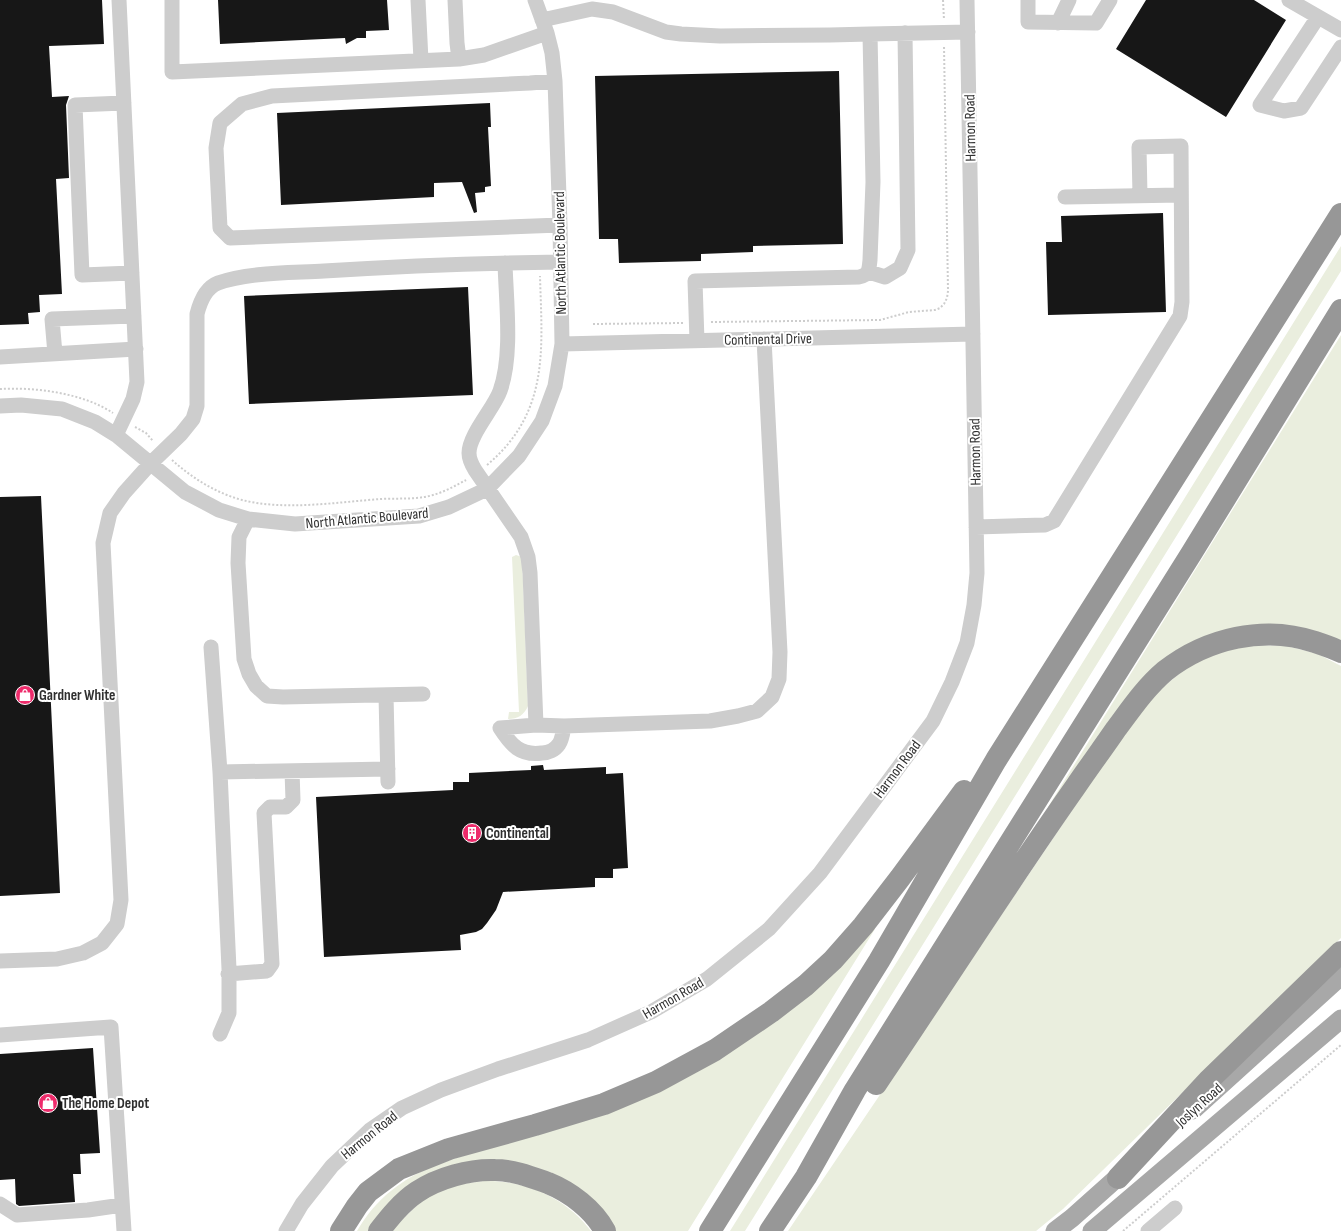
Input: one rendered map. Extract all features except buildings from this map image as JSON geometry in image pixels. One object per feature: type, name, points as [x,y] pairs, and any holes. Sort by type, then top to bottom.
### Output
[{"type":"highway","points":[[710,1231],[879,961],[996,760],[1341,214]]},
{"type":"highway","points":[[770,1231],[806,1177],[855,1090],[1191,554],[1341,310]]},
{"type":"highway","points":[[806,1177],[852,1120],[1050,824],[1132,707],[1151,684],[1184,658],[1203,648],[1226,640],[1250,635],[1280,635],[1306,639],[1334,648],[1341,652]]},
{"type":"highway","points":[[341,1231],[368,1192],[399,1169],[449,1149],[536,1125],[604,1104],[656,1082],[715,1050],[771,1012],[806,985],[833,960],[863,926],[900,878],[970,782],[996,760]]},
{"type":"highway","points":[[1118,1178],[1208,1081],[1341,952]]},
{"type":"highway","points":[[379,1231],[399,1208],[418,1192],[436,1182],[455,1175],[477,1171],[496,1170],[519,1173],[563,1190],[584,1206],[601,1224],[605,1231]]},
{"type":"main road","name":"Joslyn Road","points":[[1055,1231],[1118,1178],[1341,976]]},
{"type":"main road","name":"Joslyn Road","points":[[1092,1231],[1140,1192],[1341,1019]]},
{"type":"street","points":[[116,435],[133,399],[137,382],[119,0]]},
{"type":"street","points":[[172,0],[172,72],[484,56],[545,26],[592,10],[613,12],[666,32],[681,34],[720,36],[830,36],[968,32]]},
{"type":"street","points":[[418,0],[421,60]]},
{"type":"street","points":[[455,0],[459,58]]},
{"type":"street","name":"North Atlantic Boulevard","points":[[0,406],[21,405],[62,410],[95,422],[116,435],[184,492],[219,510],[248,519],[295,524],[419,516],[449,507],[487,489],[520,456],[542,421],[555,386],[562,344],[555,81],[552,53],[545,26],[535,0]]},
{"type":"street","name":"Harmon Road","points":[[286,1231],[302,1204],[332,1166],[370,1130],[402,1108],[441,1090],[498,1069],[588,1040],[651,1012],[707,979],[769,929],[820,873],[933,721],[952,682],[967,643],[974,605],[977,573],[968,0]]},
{"type":"street","points":[[1028,0],[1028,22],[1096,23],[1110,0]]},
{"type":"street","points":[[1058,22],[1069,0]]},
{"type":"street","points":[[1289,0],[1341,30]]},
{"type":"street","points":[[1318,17],[1260,104],[1284,111],[1301,108],[1341,47]]},
{"type":"street","points":[[869,272],[885,277],[900,268],[908,250],[905,33]]},
{"type":"street","points":[[697,341],[695,281],[858,277],[864,276],[869,272],[872,182],[870,34]]},
{"type":"street","points":[[555,81],[272,96],[242,104],[220,123],[216,148],[220,228],[230,238],[560,225]]},
{"type":"street","points":[[124,103],[75,104],[82,275],[132,273]]},
{"type":"street","points":[[976,527],[1045,525],[1054,521],[1180,316],[1182,302],[1181,146],[1139,147],[1140,196]]},
{"type":"street","points":[[1065,197],[1181,195]]},
{"type":"street","points":[[0,961],[57,959],[83,953],[102,943],[116,924],[121,900],[103,543],[110,513],[124,493],[150,464],[181,434],[192,419],[197,406],[197,314],[201,299],[206,292],[217,283],[251,275],[406,266],[560,262]]},
{"type":"street","points":[[505,263],[508,346],[505,370],[500,391],[474,437],[469,453],[470,461],[487,489],[521,537],[528,557],[530,573],[536,725]]},
{"type":"street","points":[[55,354],[52,319],[134,316]]},
{"type":"street","name":"Continental Drive","points":[[562,344],[973,334]]},
{"type":"street","points":[[564,726],[559,744],[549,752],[536,754],[521,752],[510,742],[500,728],[536,725],[564,726],[710,721],[757,711],[772,697],[780,680],[780,652],[764,339]]},
{"type":"street","points":[[0,357],[136,348]]},
{"type":"street","points":[[248,519],[239,537],[238,563],[244,659],[249,674],[256,686],[267,696],[283,697],[422,694]]},
{"type":"street","points":[[211,647],[220,772],[229,1013],[220,1034]]},
{"type":"street","points":[[220,772],[292,771],[388,776],[386,695]]},
{"type":"street","points":[[228,974],[267,971],[272,964],[264,813],[270,807],[286,807],[293,800],[292,771]]},
{"type":"street","points":[[0,1035],[111,1027],[124,1231]]},
{"type":"street","points":[[0,1204],[17,1215],[88,1210],[122,1205]]},
{"type":"street","points":[[1148,1231],[1175,1208]]},
{"type":"path","points":[[593,324],[880,320],[910,312],[935,310],[940,308],[947,298],[948,291],[943,0]]},
{"type":"path","points":[[0,389],[19,388],[40,390],[70,396],[98,405],[146,433],[163,452],[193,477],[209,487],[243,500],[269,504],[299,505],[371,501],[387,498],[416,498],[432,495],[454,487],[477,472],[502,452],[521,426],[533,401],[540,372],[542,352],[540,262]]},
{"type":"path","points":[[1123,1231],[1341,1045]]},
{"type":"green space","points":[[1341,246],[1341,271],[745,1231],[730,1231]]},
{"type":"green space","points":[[1341,335],[1341,646],[1199,641],[1050,808],[1048,807]]},
{"type":"green space","points":[[516,555],[522,557],[528,706],[525,712],[520,716],[508,719],[509,712],[519,712],[512,557]]},
{"type":"green space","points":[[1253,645],[1287,646],[1318,654],[1341,666],[1341,938],[1063,1209],[1036,1231],[788,1231],[1145,702],[1190,665],[1223,651]]},
{"type":"green space","points":[[872,927],[875,929],[688,1231],[610,1231],[598,1214],[483,1164],[369,1231],[357,1231],[364,1219],[392,1190],[425,1170],[438,1164],[626,1103]]},
{"type":"green space","points":[[483,1181],[499,1181],[529,1187],[543,1193],[569,1209],[581,1219],[591,1231],[390,1231],[426,1197],[455,1185]]},
{"type":"place","name":"Gardner White","points":[[25,695]]},
{"type":"place","name":"Continental","points":[[472,833]]},
{"type":"place","name":"The Home Depot","points":[[48,1103]]}]
